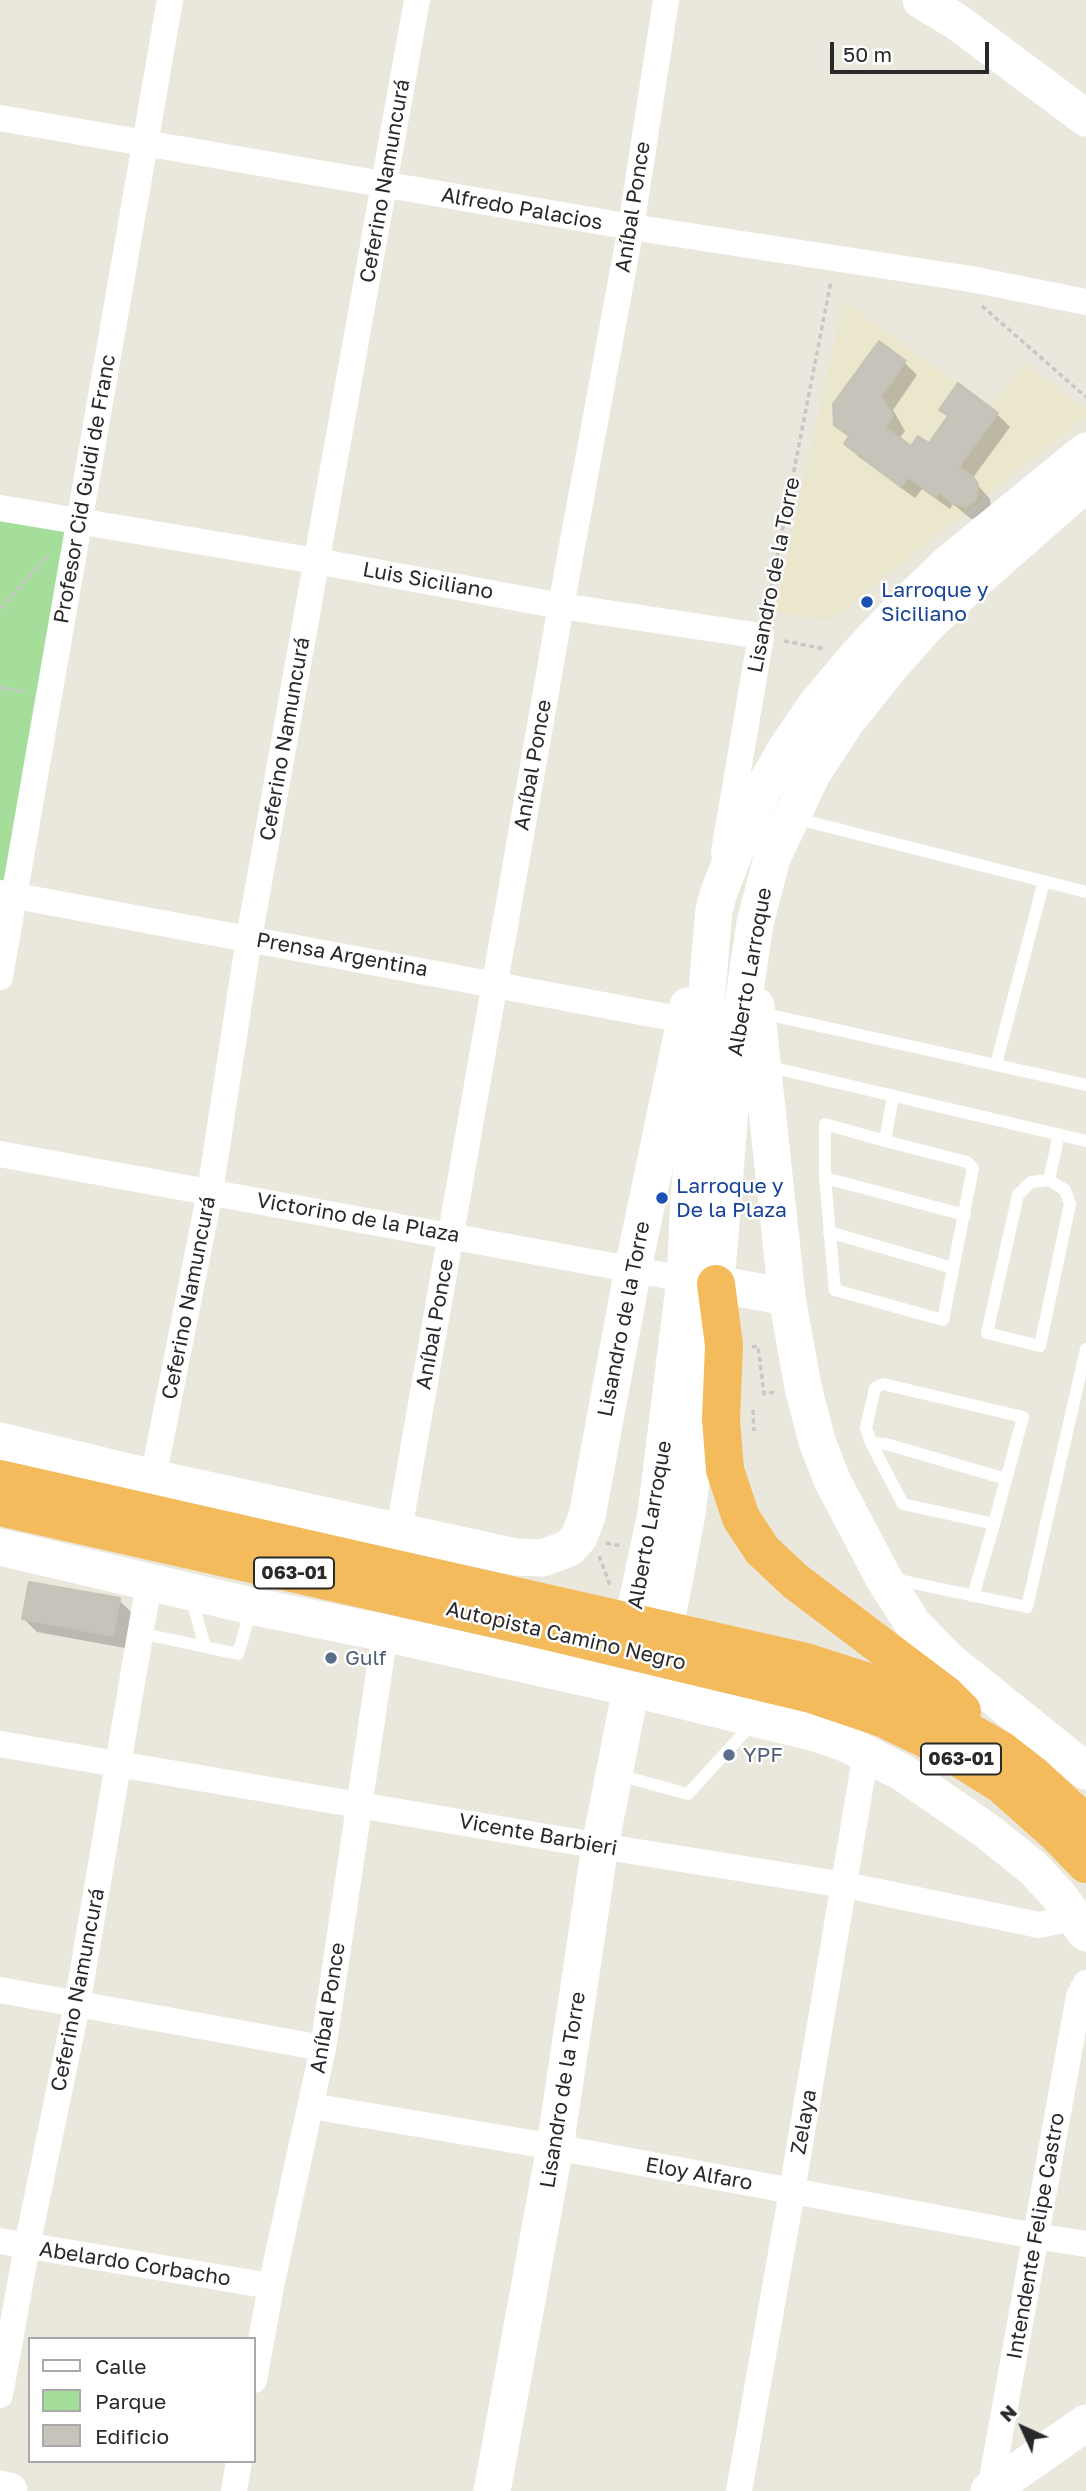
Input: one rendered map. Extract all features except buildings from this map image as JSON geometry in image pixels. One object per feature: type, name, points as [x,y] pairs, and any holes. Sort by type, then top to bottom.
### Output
[{"type":"highway","points":[[701,1282],[724,1345],[721,1419],[724,1470],[741,1518],[762,1550],[795,1581],[946,1695],[1000,1750]]},
{"type":"highway","name":"Autopista Camino Negro","points":[[0,1479],[529,1612],[809,1678],[862,1680],[925,1707],[1000,1750],[1032,1774],[1086,1824]]},
{"type":"highway","name":"Autopista Camino Negro","points":[[0,1507],[529,1612]]},
{"type":"highway","name":"Autopista Camino Negro","points":[[809,1678],[938,1745],[1002,1785],[1086,1864]]},
{"type":"street","name":"Profesor Cid Guidi de Franc","points":[[0,977],[7,894],[79,522],[170,0]]},
{"type":"street","name":"Ceferino Namuncurá","points":[[153,1478],[210,1192],[249,938],[417,0]]},
{"type":"street","name":"Aníbal Ponce","points":[[399,1530],[561,606],[631,227],[666,0]]},
{"type":"street","points":[[970,0],[1086,86]]},
{"type":"street","points":[[930,2],[1086,118]]},
{"type":"street","name":"Alfredo Palacios","points":[[0,118],[631,227],[946,275],[1086,302]]},
{"type":"street","name":"Alberto Larroque","points":[[1086,451],[950,562],[902,607],[857,656],[816,705],[786,749],[764,787],[735,851],[717,901],[689,1198],[701,1282],[687,1514],[657,1669],[631,1688],[624,1662],[701,1282],[755,923],[772,858],[813,774],[845,722],[927,625],[1086,483]]},
{"type":"street","name":"Luis Siciliano","points":[[0,508],[317,561],[561,606],[761,636]]},
{"type":"street","name":"Lisandro de la Torre","points":[[577,1544],[587,1516],[633,1269],[684,1020],[717,901],[724,846],[761,636]]},
{"type":"street","name":"Prensa Argentina","points":[[7,894],[684,1020]]},
{"type":"street","points":[[751,953],[787,1297],[803,1387],[817,1441],[832,1480],[883,1577],[913,1624],[939,1651],[1086,1770]]},
{"type":"street","name":"Victorino de la Plaza","points":[[0,1154],[701,1282]]},
{"type":"street","points":[[701,1282],[787,1297]]},
{"type":"street","points":[[0,1441],[153,1478],[516,1557],[543,1558],[577,1544]]},
{"type":"street","points":[[0,1547],[251,1606],[631,1688],[815,1733],[866,1753],[904,1773],[987,1831],[1033,1868],[1081,1925]]},
{"type":"street","name":"Ceferino Namuncurá","points":[[0,2395],[27,2246],[77,2005],[149,1583]]},
{"type":"street","name":"Aníbal Ponce","points":[[256,2369],[271,2286],[323,2048],[385,1633]]},
{"type":"street","name":"Lisandro de la Torre","points":[[492,2491],[555,2147],[600,1846],[631,1688]]},
{"type":"street","name":"Vicente Barbieri","points":[[0,1744],[845,1885],[1039,1925],[1081,1925]]},
{"type":"street","name":"Zelaya","points":[[739,2491],[866,1753]]},
{"type":"street","name":"Intendente Felipe Castro","points":[[989,2491],[1079,1996],[1086,1983]]},
{"type":"street","points":[[0,1990],[323,2048]]},
{"type":"street","name":"Eloy Alfaro","points":[[311,2106],[555,2147],[1086,2244]]},
{"type":"street","name":"Abelardo Corbacho","points":[[0,2241],[271,2286]]},
{"type":"street","points":[[989,2491],[1086,2423]]},
{"type":"street","points":[[234,2491],[239,2463]]},
{"type":"street","points":[[0,2489],[9,2491]]},
{"type":"lane","points":[[790,817],[1086,892]]},
{"type":"lane","points":[[996,1064],[1044,881]]},
{"type":"lane","points":[[757,1012],[1086,1085]]},
{"type":"lane","points":[[762,1065],[1086,1141]]},
{"type":"lane","points":[[885,1141],[893,1096]]},
{"type":"lane","points":[[825,1124],[885,1141],[967,1162],[973,1168],[943,1320],[835,1290],[825,1178],[825,1124]]},
{"type":"lane","points":[[1049,1180],[1059,1134]]},
{"type":"lane","points":[[825,1178],[965,1215]]},
{"type":"lane","points":[[1049,1180],[1065,1190],[1070,1203],[1040,1346],[987,1333],[1018,1195],[1031,1182],[1049,1180]]},
{"type":"lane","points":[[829,1232],[953,1268]]},
{"type":"lane","points":[[883,1577],[1027,1607],[1086,1349]]},
{"type":"lane","points":[[974,1596],[994,1524],[1023,1417],[883,1384],[876,1388],[866,1428],[903,1504],[994,1524]]},
{"type":"lane","points":[[871,1443],[887,1444],[1006,1479]]},
{"type":"lane","points":[[190,1592],[205,1647]]},
{"type":"lane","points":[[140,1633],[238,1654],[251,1606]]},
{"type":"lane","points":[[614,1774],[688,1794],[757,1718]]},
{"type":"path","name":"Lisandro de la Torre","points":[[761,636],[835,258]]},
{"type":"path","points":[[946,275],[1086,397]]},
{"type":"path","points":[[0,609],[79,522]]},
{"type":"path","points":[[761,636],[857,656]]},
{"type":"path","points":[[577,1544],[648,1552]]},
{"type":"path","points":[[577,1544],[597,1551],[614,1594]]},
{"type":"shaded area","points":[[844,301],[990,407],[1025,363],[1086,411],[1086,416],[829,621],[775,612]]},
{"type":"green space","points":[[0,508],[79,522],[14,896],[0,893]]},
{"type":"place","name":"Larroque y Siciliano","points":[[867,602]]},
{"type":"place","name":"Larroque y De la Plaza","points":[[662,1198]]},
{"type":"place","name":"Gulf","points":[[331,1658]]},
{"type":"place","name":"YPF","points":[[729,1755]]}]
